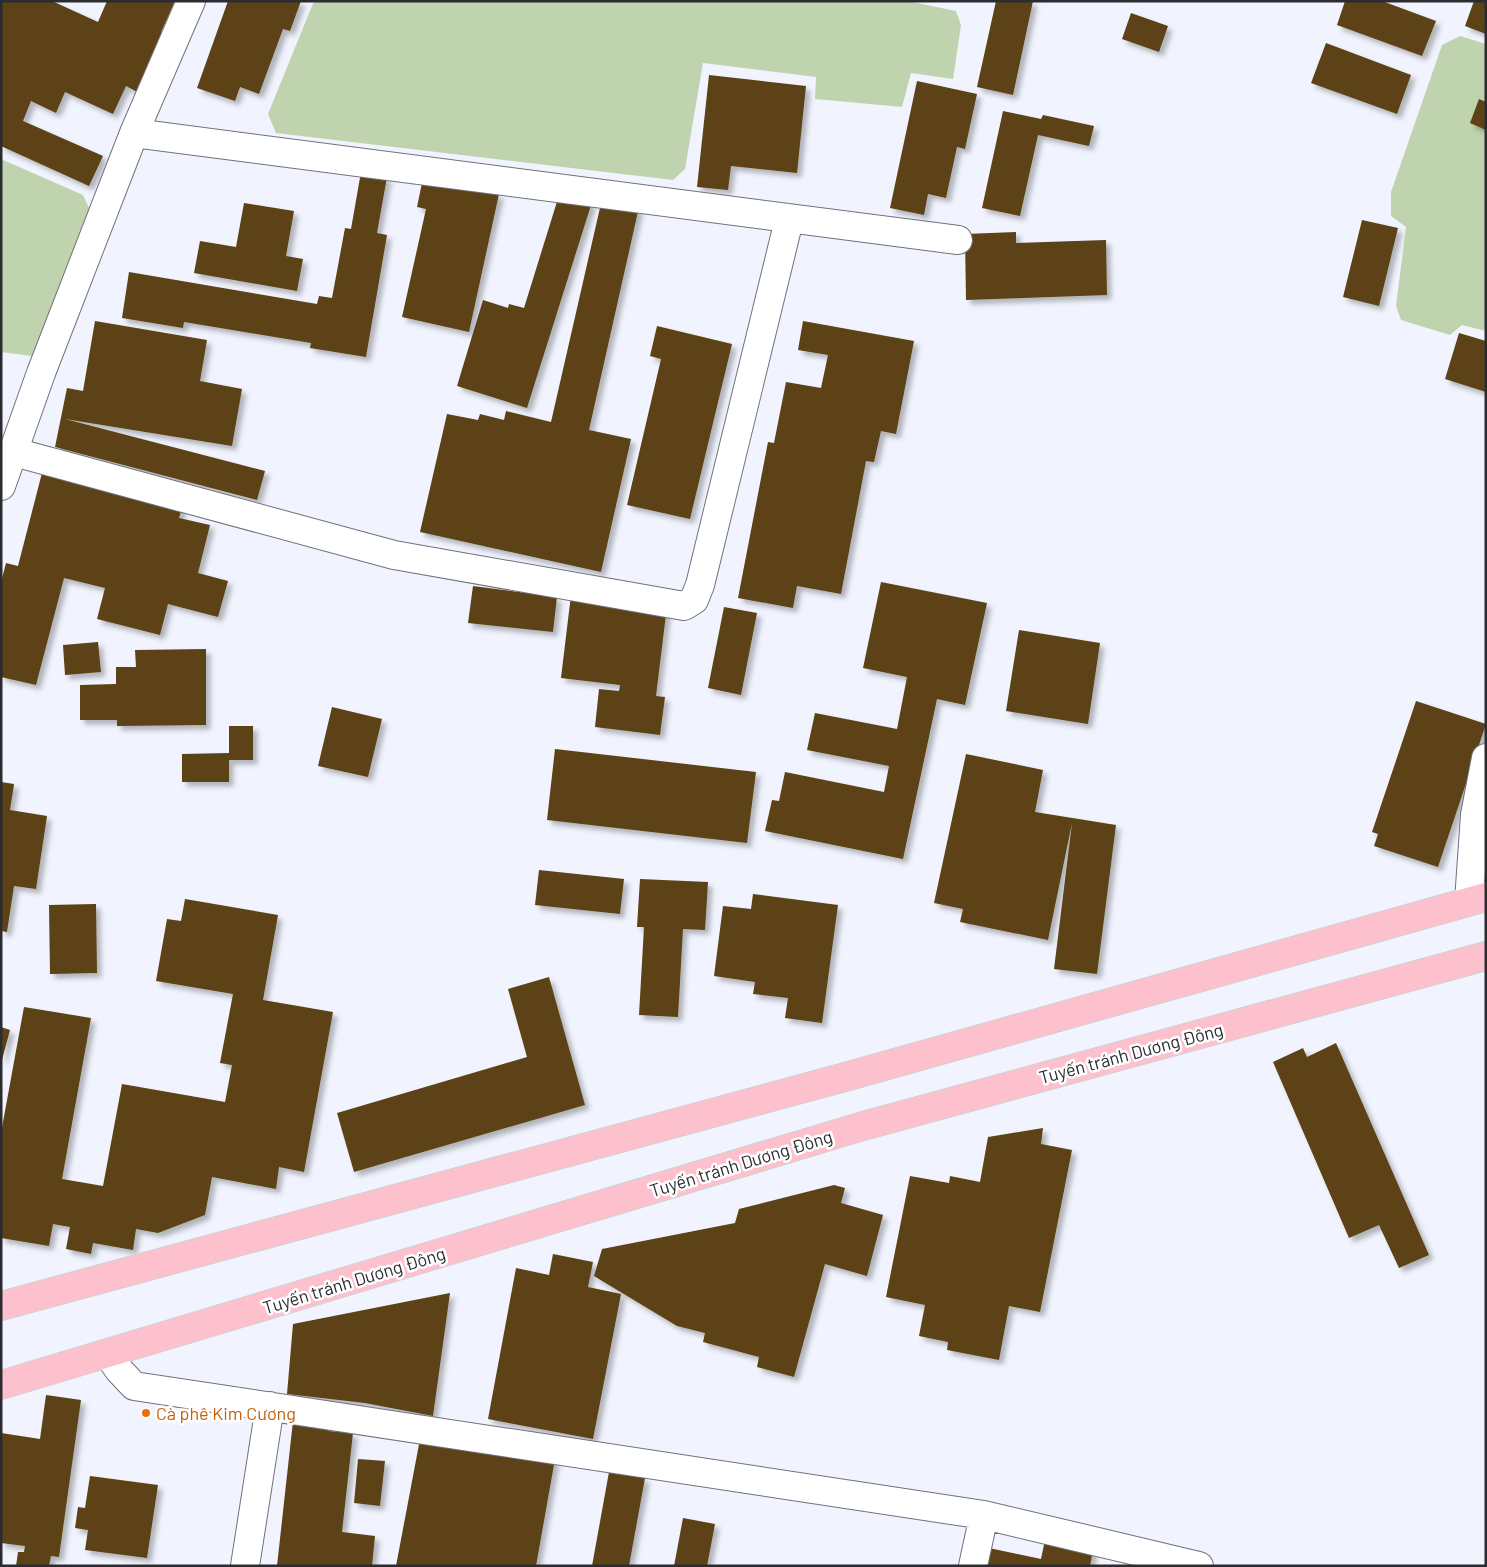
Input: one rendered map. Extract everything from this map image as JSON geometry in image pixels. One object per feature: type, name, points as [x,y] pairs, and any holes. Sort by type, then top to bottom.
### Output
[{"type":"main road","points":[[1,1306],[845,1077],[1478,899]]},
{"type":"main road","name":"Tuyến tránh Dương Đông","points":[[1,1385],[863,1126],[1486,956]]},
{"type":"street","points":[[1,486],[41,373],[134,133],[190,1]]},
{"type":"street","points":[[134,133],[789,220],[958,240]]},
{"type":"street","points":[[14,452],[394,555],[684,606],[694,600],[700,585],[789,220]]},
{"type":"street","points":[[1478,899],[1475,815],[1486,758]]},
{"type":"street","points":[[108,1354],[119,1370],[134,1386],[984,1515],[1199,1566]]},
{"type":"street","points":[[245,1566],[270,1406]]},
{"type":"street","points":[[973,1566],[984,1515]]},
{"type":"green space","points":[[314,1],[907,1],[956,11],[961,25],[953,79],[911,73],[902,107],[815,99],[816,77],[703,63],[685,169],[673,180],[276,133],[268,114]]},
{"type":"green space","points":[[1460,36],[1486,44],[1486,331],[1462,325],[1450,335],[1401,320],[1396,306],[1406,227],[1391,216],[1391,192],[1442,45]]},
{"type":"green space","points":[[1,159],[83,195],[90,210],[32,356],[1,352]]},
{"type":"building","points":[[1,1],[52,1],[98,22],[107,1],[175,1],[161,32],[172,36],[145,96],[126,86],[113,114],[65,92],[56,113],[31,101],[23,121],[103,156],[89,186],[1,146]]},
{"type":"building","points":[[228,1],[301,1],[290,31],[283,29],[259,94],[240,87],[235,101],[197,88]]},
{"type":"building","points":[[996,1],[1033,1],[1013,95],[977,87]]},
{"type":"building","points":[[1345,1],[1382,1],[1436,21],[1422,56],[1337,25]]},
{"type":"building","points":[[1474,1],[1486,1],[1486,34],[1465,26]]},
{"type":"building","points":[[1131,13],[1168,26],[1159,52],[1122,39]]},
{"type":"building","points":[[1326,43],[1411,75],[1397,114],[1311,83]]},
{"type":"building","points":[[709,75],[806,86],[797,173],[731,166],[728,190],[697,187]]},
{"type":"building","points":[[917,81],[977,94],[965,149],[957,147],[946,198],[928,194],[924,215],[890,208]]},
{"type":"building","points":[[1479,99],[1486,102],[1486,130],[1470,123]]},
{"type":"building","points":[[1003,111],[1041,119],[1043,115],[1094,126],[1089,146],[1038,135],[1020,216],[982,208]]},
{"type":"building","points":[[361,172],[387,177],[377,233],[387,235],[366,357],[310,348],[311,343],[184,322],[183,328],[122,318],[129,272],[317,304],[319,296],[332,298],[345,228],[351,229]]},
{"type":"building","points":[[423,178],[499,194],[469,332],[402,317],[426,209],[417,207]]},
{"type":"building","points":[[560,192],[592,202],[527,408],[457,386],[483,300],[508,308],[509,304],[524,308]]},
{"type":"building","points":[[602,199],[639,207],[589,430],[631,439],[601,572],[420,532],[447,414],[478,420],[480,414],[504,420],[506,411],[551,422]]},
{"type":"building","points":[[244,203],[294,211],[286,256],[303,259],[297,291],[194,273],[200,241],[236,247]]},
{"type":"building","points":[[1362,220],[1398,228],[1379,306],[1343,297]]},
{"type":"building","points":[[1016,232],[1016,243],[1106,240],[1107,295],[966,300],[965,234]]},
{"type":"building","points":[[95,321],[207,340],[200,381],[242,389],[232,446],[65,419],[265,471],[257,500],[55,447],[67,388],[83,391]]},
{"type":"building","points":[[803,321],[914,341],[896,434],[881,431],[874,462],[866,461],[841,594],[797,586],[793,608],[738,598],[768,442],[774,443],[786,382],[821,388],[828,355],[798,350]]},
{"type":"building","points":[[657,326],[732,344],[690,519],[627,505],[661,359],[650,356]]},
{"type":"building","points":[[1459,333],[1486,341],[1486,392],[1445,379]]},
{"type":"building","points":[[43,469],[183,504],[179,518],[210,525],[198,573],[228,581],[218,617],[168,604],[160,635],[97,619],[105,588],[64,578],[36,685],[1,677],[1,582],[6,563],[18,566]]},
{"type":"building","points":[[881,582],[987,603],[965,705],[937,699],[903,859],[765,831],[772,800],[779,801],[785,772],[884,792],[889,766],[807,750],[815,713],[897,729],[907,677],[863,668]]},
{"type":"building","points":[[473,586],[557,597],[553,632],[468,623]]},
{"type":"building","points":[[571,595],[667,606],[656,696],[665,697],[660,735],[595,727],[599,689],[619,691],[620,685],[561,678]]},
{"type":"building","points":[[724,607],[757,613],[741,695],[708,688]]},
{"type":"building","points":[[1019,630],[1100,643],[1088,724],[1006,711]]},
{"type":"building","points":[[98,642],[101,672],[65,675],[63,645]]},
{"type":"building","points":[[206,649],[206,725],[117,726],[117,720],[80,720],[80,685],[116,684],[116,667],[136,667],[135,650]]},
{"type":"building","points":[[1416,701],[1486,724],[1438,867],[1374,846],[1378,834],[1372,832]]},
{"type":"building","points":[[332,707],[382,719],[368,777],[318,766]]},
{"type":"building","points":[[229,726],[253,726],[253,760],[229,760],[229,782],[182,782],[182,754],[229,753]]},
{"type":"building","points":[[555,749],[756,772],[747,843],[547,820]]},
{"type":"building","points":[[966,754],[1043,770],[1035,812],[1116,825],[1097,974],[1054,969],[1072,823],[1048,940],[960,922],[963,909],[934,903]]},
{"type":"building","points":[[1,782],[14,784],[10,810],[47,816],[36,889],[14,886],[7,932],[1,931]]},
{"type":"building","points":[[539,870],[624,879],[620,914],[535,905]]},
{"type":"building","points":[[640,879],[708,882],[705,930],[683,929],[678,1017],[639,1015],[644,927],[637,927]]},
{"type":"building","points":[[753,894],[838,905],[822,1023],[785,1018],[788,998],[753,994],[755,982],[714,976],[723,906],[751,909]]},
{"type":"building","points":[[185,899],[278,915],[263,1000],[333,1012],[304,1172],[279,1167],[276,1189],[212,1177],[205,1215],[158,1233],[136,1229],[133,1250],[93,1243],[91,1254],[66,1249],[70,1227],[53,1224],[49,1246],[1,1238],[1,1133],[24,1007],[91,1018],[62,1179],[103,1186],[122,1084],[225,1102],[232,1065],[220,1063],[233,994],[156,981],[167,919],[181,921]]},
{"type":"building","points":[[96,904],[97,973],[50,974],[49,905]]},
{"type":"building","points":[[549,977],[585,1105],[354,1172],[337,1113],[527,1057],[508,989]]},
{"type":"building","points":[[1,1027],[10,1030],[2,1060],[1,1060]]},
{"type":"building","points":[[1336,1043],[1429,1255],[1399,1268],[1379,1225],[1349,1238],[1273,1062],[1303,1048],[1307,1057]]},
{"type":"building","points":[[1043,1128],[1041,1144],[1072,1150],[1040,1312],[1009,1306],[999,1360],[947,1350],[948,1342],[919,1336],[925,1305],[886,1297],[910,1176],[949,1183],[950,1176],[980,1182],[988,1137]]},
{"type":"building","points":[[834,1185],[845,1188],[841,1203],[883,1215],[867,1276],[825,1264],[794,1377],[757,1367],[759,1357],[703,1342],[705,1333],[677,1326],[594,1276],[602,1249],[735,1223],[739,1209]]},
{"type":"building","points":[[553,1254],[593,1262],[588,1287],[621,1294],[593,1439],[488,1419],[516,1268],[549,1275]]},
{"type":"building","points":[[450,1293],[433,1416],[365,1403],[287,1394],[293,1324]]},
{"type":"building","points":[[46,1395],[81,1400],[59,1557],[51,1556],[49,1566],[16,1566],[18,1552],[24,1552],[25,1546],[1,1543],[1,1433],[40,1439]]},
{"type":"building","points":[[293,1421],[329,1425],[328,1431],[353,1433],[342,1532],[375,1536],[372,1566],[277,1566]]},
{"type":"building","points":[[420,1439],[555,1459],[536,1566],[396,1566]]},
{"type":"building","points":[[358,1459],[385,1461],[380,1506],[354,1503]]},
{"type":"building","points":[[609,1472],[645,1478],[629,1566],[592,1566]]},
{"type":"building","points":[[90,1476],[158,1485],[147,1558],[85,1550],[88,1530],[75,1528],[78,1507],[85,1508]]},
{"type":"building","points":[[683,1518],[715,1524],[707,1566],[674,1566]]},
{"type":"building","points":[[1045,1540],[1093,1550],[1090,1566],[985,1566],[989,1548],[1041,1559]]},
{"type":"place","name":"Cà phê Kim Cương","points":[[146,1413]]}]
